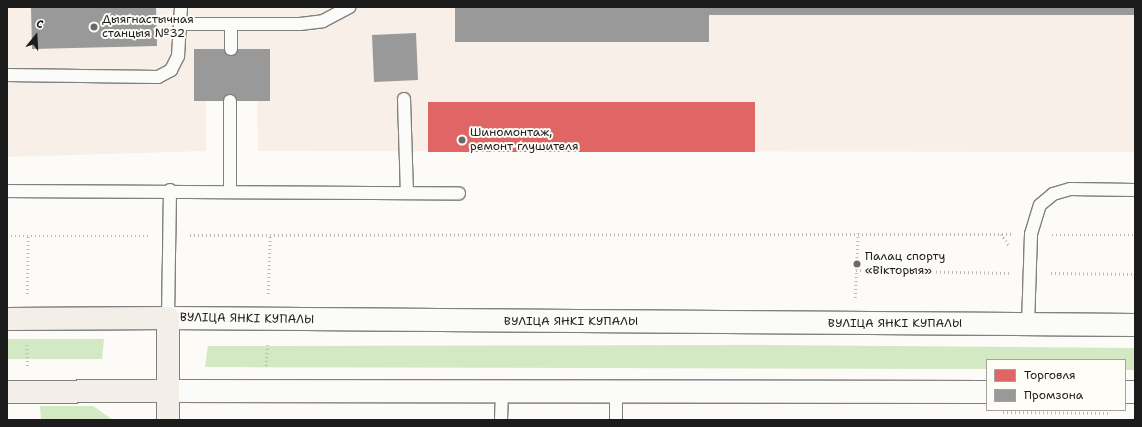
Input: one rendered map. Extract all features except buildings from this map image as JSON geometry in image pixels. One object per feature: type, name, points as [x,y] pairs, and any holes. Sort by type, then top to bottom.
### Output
[{"type":"main road","name":"ВУЛІЦА ЯНКІ КУПАЛЫ","points":[[7,320],[168,318],[1135,325]]},
{"type":"main road","points":[[168,318],[168,420]]},
{"type":"main road","points":[[7,392],[986,392]]},
{"type":"lane","points":[[7,75],[158,78],[171,70],[178,56],[181,7]]},
{"type":"lane","points":[[181,24],[231,25],[323,21],[349,7]]},
{"type":"lane","points":[[231,25],[231,49]]},
{"type":"lane","points":[[404,99],[407,192]]},
{"type":"lane","points":[[230,101],[230,190]]},
{"type":"lane","points":[[1028,325],[1031,234],[1040,205],[1053,194],[1070,189],[1135,190]]},
{"type":"lane","points":[[168,318],[170,190]]},
{"type":"lane","points":[[7,191],[230,190],[459,193]]},
{"type":"lane","points":[[501,420],[502,391]]},
{"type":"lane","points":[[616,391],[616,420]]},
{"type":"path","points":[[7,236],[858,233],[1135,235]]},
{"type":"path","points":[[856,324],[858,233]]},
{"type":"path","points":[[1002,234],[1030,273]]},
{"type":"path","points":[[856,270],[1135,274]]},
{"type":"shaded area","points":[[7,7],[1135,7],[1135,152],[258,151],[257,101],[206,101],[206,151],[7,157]]},
{"type":"green space","points":[[7,339],[104,339],[102,359],[7,359]]},
{"type":"green space","points":[[753,345],[1135,348],[1135,370],[1126,370],[1126,359],[986,359],[986,369],[205,367],[208,346]]},
{"type":"green space","points":[[40,406],[93,406],[113,420],[41,420]]},
{"type":"place","name":"Дыягнастычная станцыя №32","points":[[94,27]]},
{"type":"place","name":"Шиномонтаж, ремонт глушителя","points":[[462,140]]},
{"type":"place","name":"Палац спорту «Вікторыя»","points":[[857,264]]}]
